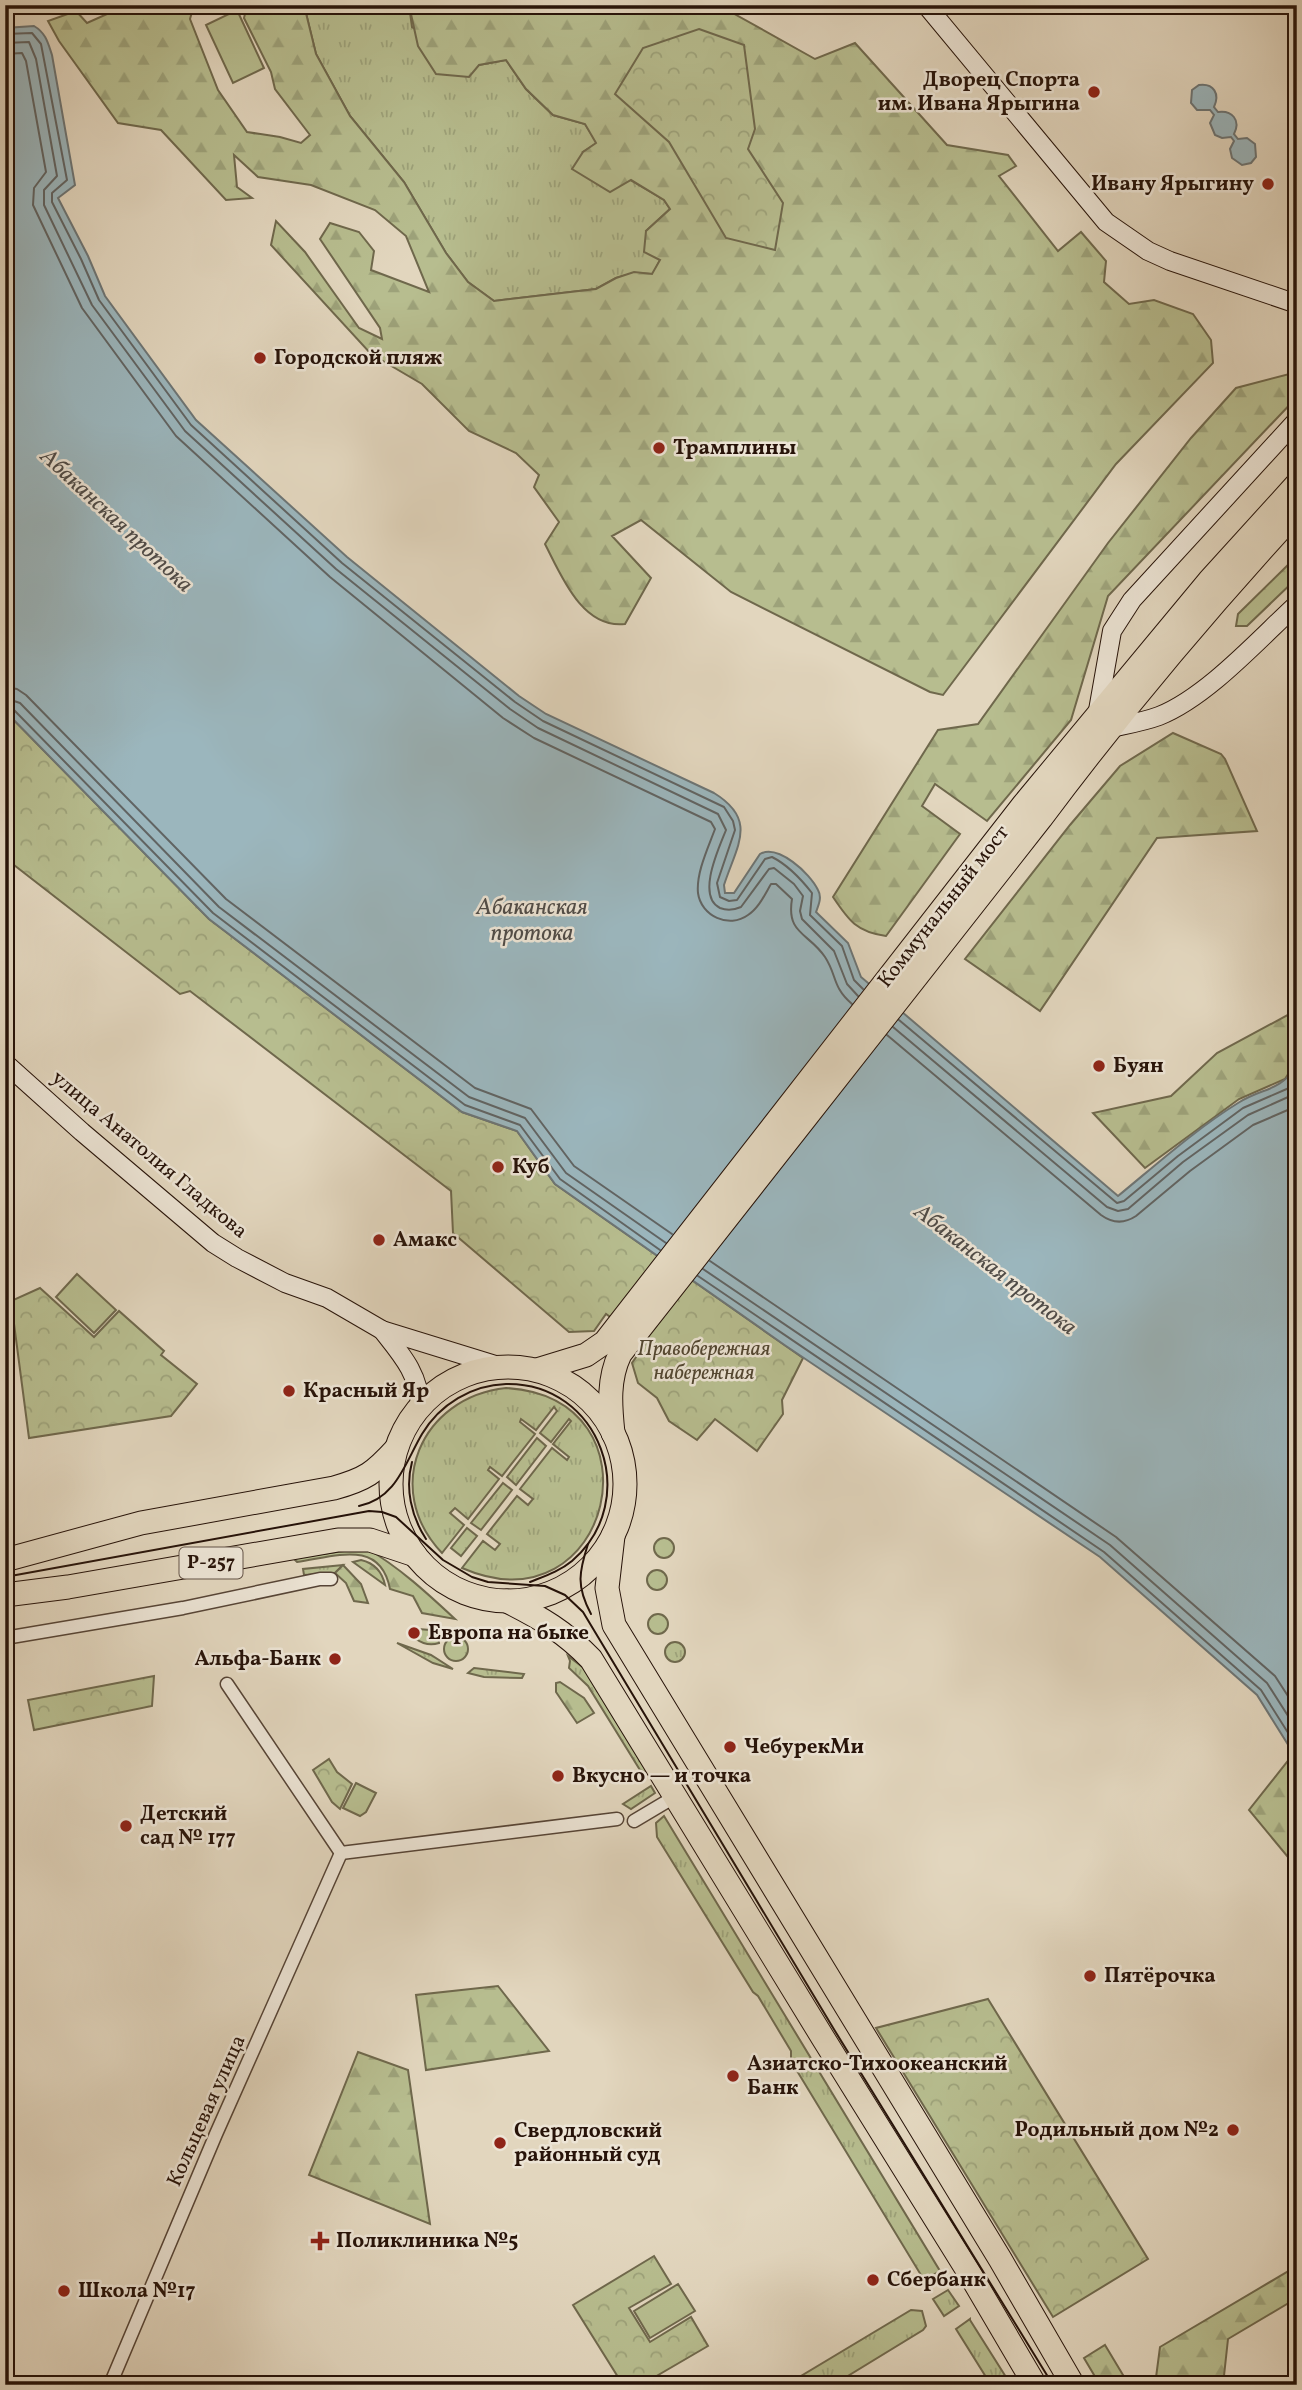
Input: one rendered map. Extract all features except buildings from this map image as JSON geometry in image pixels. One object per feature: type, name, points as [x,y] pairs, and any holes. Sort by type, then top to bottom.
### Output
[{"type":"highway","name":"Коммунальный мост","points":[[612,1348],[1102,723],[1209,581],[1297,484]]},
{"type":"highway","name":"Коммунальный мост","points":[[1102,723],[1297,511]]},
{"type":"highway","points":[[537,1370],[612,1348],[610,1405],[613,1433]]},
{"type":"highway","name":"Р-257","points":[[502,1367],[537,1370],[556,1377],[582,1394],[603,1415],[613,1433],[620,1452],[625,1482],[619,1521],[594,1563],[569,1584],[540,1597],[508,1601],[486,1599],[445,1583],[415,1555],[405,1540],[393,1504],[392,1467],[396,1449],[403,1432],[420,1407],[452,1381],[485,1369],[502,1367]]},
{"type":"highway","name":"Р-257","points":[[5,1560],[141,1522],[357,1482],[376,1471],[396,1449]]},
{"type":"highway","points":[[612,1536],[607,1588],[614,1625],[1000,2259],[1073,2385]]},
{"type":"highway","name":"Р-257","points":[[5,1595],[133,1576],[338,1540],[370,1540],[415,1555]]},
{"type":"highway","points":[[508,1601],[571,1638],[591,1659],[971,2276],[1035,2385]]},
{"type":"main road","points":[[926,5],[1106,222],[1148,251],[1170,261],[1297,304]]},
{"type":"main road","points":[[1297,420],[1132,600],[1116,621],[1112,631],[1102,723],[1160,715],[1189,699],[1297,604]]},
{"type":"main road","name":"улица Анатолия Гладкова","points":[[5,1063],[213,1243],[270,1276],[327,1298],[382,1330]]},
{"type":"main road","points":[[382,1330],[502,1367]]},
{"type":"main road","points":[[382,1330],[413,1373],[420,1407]]},
{"type":"street","points":[[5,1637],[183,1608],[320,1579],[331,1579]]},
{"type":"street","points":[[227,1684],[341,1853],[617,1819]]},
{"type":"street","points":[[634,1821],[677,1796]]},
{"type":"street","name":"Кольцевая улица","points":[[110,2385],[216,2134],[341,1853]]},
{"type":"green space","points":[[147,5],[194,5],[190,19],[218,90],[247,132],[301,143],[310,135],[275,89],[271,72],[244,18],[247,5],[304,5],[316,54],[350,116],[404,182],[446,253],[468,282],[494,301],[596,289],[634,272],[652,274],[660,260],[644,252],[646,231],[670,209],[664,200],[631,180],[610,192],[572,169],[583,152],[596,143],[585,124],[553,115],[526,89],[506,60],[479,65],[469,77],[436,74],[418,46],[409,5],[728,5],[731,12],[815,59],[855,43],[947,145],[1008,155],[1016,166],[999,176],[1058,251],[1081,232],[1106,261],[1104,282],[1129,304],[1154,300],[1193,314],[1211,340],[1213,363],[1116,464],[943,695],[930,692],[731,592],[641,520],[612,536],[651,578],[625,624],[610,623],[597,618],[575,597],[545,544],[559,522],[534,487],[539,475],[516,453],[469,431],[422,384],[371,354],[271,245],[276,221],[305,252],[359,328],[382,339],[380,328],[320,239],[330,223],[359,232],[374,251],[371,270],[429,292],[406,236],[375,210],[311,185],[258,177],[234,155],[237,187],[252,198],[226,200],[161,130],[118,123],[59,41],[48,21],[76,11],[87,23],[107,14],[146,9]]},
{"type":"green space","points":[[304,5],[409,5],[412,27],[479,65],[506,60],[526,89],[553,115],[585,124],[597,143],[583,152],[664,200],[670,209],[646,231],[660,260],[653,274],[634,273],[616,278],[596,289],[494,301],[468,282],[446,253],[404,182],[350,116],[316,54]]},
{"type":"green space","points":[[237,10],[264,68],[233,83],[206,25]]},
{"type":"green space","points":[[699,29],[744,45],[755,129],[748,149],[783,203],[775,250],[726,238],[669,142],[615,94],[643,48]]},
{"type":"green space","points":[[1297,372],[1297,397],[1108,596],[1071,720],[987,821],[935,784],[922,806],[960,834],[886,936],[868,932],[855,924],[833,897],[938,730],[978,724],[1108,543],[1191,438],[1236,388]]},
{"type":"green space","points":[[1297,556],[1297,578],[1247,626],[1236,626],[1238,614]]},
{"type":"green space","name":"Правобережная набережная","points":[[5,711],[209,919],[462,1112],[517,1131],[555,1184],[803,1358],[782,1400],[783,1414],[757,1451],[715,1419],[697,1440],[669,1421],[657,1398],[638,1383],[632,1363],[646,1343],[606,1314],[594,1331],[569,1332],[453,1233],[451,1191],[190,991],[180,994],[5,858]]},
{"type":"green space","points":[[1173,733],[1221,754],[1257,831],[1157,838],[1040,1011],[965,959],[1120,766]]},
{"type":"green space","points":[[1297,1010],[1297,1060],[1285,1079],[1239,1099],[1145,1168],[1093,1113],[1171,1096],[1217,1053]]},
{"type":"green space","points":[[77,1274],[116,1310],[94,1333],[56,1297]]},
{"type":"green space","points":[[40,1288],[94,1337],[119,1311],[164,1351],[161,1355],[197,1384],[171,1416],[29,1438],[11,1301]]},
{"type":"green space","points":[[506,1388],[556,1401],[588,1429],[602,1466],[600,1506],[584,1542],[555,1569],[514,1579],[462,1568],[483,1541],[495,1550],[500,1544],[487,1534],[517,1496],[528,1505],[533,1499],[520,1489],[552,1448],[567,1460],[569,1457],[553,1444],[571,1421],[569,1419],[551,1442],[540,1433],[557,1411],[554,1407],[536,1430],[521,1419],[520,1422],[535,1434],[502,1476],[490,1467],[488,1470],[499,1479],[468,1519],[455,1508],[450,1513],[464,1525],[442,1553],[424,1528],[414,1501],[413,1475],[419,1450],[432,1427],[452,1409],[476,1395]]},
{"type":"green space","points":[[537,1438],[546,1446],[516,1485],[507,1477]]},
{"type":"green space","points":[[503,1483],[512,1490],[481,1530],[471,1523]]},
{"type":"green space","points":[[467,1528],[477,1536],[461,1556],[451,1548]]},
{"type":"green space","points":[[664,1538],[671,1541],[674,1548],[671,1555],[664,1558],[657,1555],[654,1548],[657,1541]]},
{"type":"green space","points":[[366,1548],[401,1572],[455,1619],[422,1613],[413,1596],[390,1589],[385,1573],[366,1557],[340,1555],[297,1562],[293,1558]]},
{"type":"green space","points":[[361,1560],[377,1568],[385,1585],[353,1562]]},
{"type":"green space","points":[[343,1565],[335,1573],[304,1575],[303,1569]]},
{"type":"green space","points":[[343,1565],[361,1584],[368,1603],[354,1601],[346,1583],[335,1573]]},
{"type":"green space","points":[[657,1570],[664,1573],[667,1580],[664,1587],[657,1590],[650,1587],[647,1580],[650,1573]]},
{"type":"green space","points":[[658,1614],[665,1617],[668,1624],[665,1631],[658,1634],[651,1631],[648,1624],[651,1617]]},
{"type":"green space","points":[[418,1629],[430,1630],[438,1635],[439,1643],[427,1644],[416,1639],[419,1636]]},
{"type":"green space","points":[[456,1637],[464,1641],[468,1649],[464,1657],[456,1661],[448,1657],[444,1649],[448,1641]]},
{"type":"green space","points":[[675,1642],[682,1645],[685,1652],[682,1659],[675,1662],[668,1659],[665,1652],[668,1645]]},
{"type":"green space","points":[[397,1643],[431,1655],[453,1669],[433,1663]]},
{"type":"green space","points":[[568,1656],[589,1672],[647,1771],[640,1770],[588,1686],[569,1668]]},
{"type":"green space","points":[[474,1668],[524,1674],[522,1678],[484,1677],[468,1673]]},
{"type":"green space","points":[[154,1676],[152,1706],[34,1730],[28,1700]]},
{"type":"green space","points":[[560,1682],[584,1698],[594,1713],[577,1723],[556,1692],[556,1683]]},
{"type":"green space","points":[[329,1759],[337,1772],[352,1784],[340,1809],[332,1802],[313,1770]]},
{"type":"green space","points":[[1287,1762],[1297,1770],[1297,1868],[1249,1810]]},
{"type":"green space","points":[[356,1783],[376,1793],[366,1812],[360,1816],[343,1808]]},
{"type":"green space","points":[[651,1786],[655,1793],[631,1809],[623,1804]]},
{"type":"green space","points":[[664,1816],[940,2271],[924,2280],[791,2061],[791,2051],[657,1837],[656,1823]]},
{"type":"green space","points":[[498,1986],[549,2051],[426,2070],[416,1995]]},
{"type":"green space","points":[[988,1999],[1148,2259],[1053,2317],[876,2028]]},
{"type":"green space","points":[[358,2052],[408,2070],[430,2224],[309,2175]]},
{"type":"green space","points":[[654,2256],[671,2284],[629,2308],[650,2342],[691,2317],[708,2346],[641,2385],[623,2385],[573,2305]]},
{"type":"green space","points":[[1297,2266],[1297,2298],[1228,2339],[1223,2385],[1155,2385],[1160,2347]]},
{"type":"green space","points":[[678,2284],[695,2311],[650,2338],[634,2311]]},
{"type":"green space","points":[[948,2290],[959,2306],[944,2316],[933,2299]]},
{"type":"green space","points":[[911,2310],[922,2311],[926,2326],[923,2330],[833,2385],[786,2385]]},
{"type":"green space","points":[[970,2319],[1011,2385],[991,2385],[956,2329]]},
{"type":"green space","points":[[1105,2345],[1129,2385],[1100,2385],[1084,2358]]},
{"type":"water","name":"Абаканская протока","points":[[34,26],[44,35],[52,55],[75,185],[58,198],[105,296],[196,420],[347,557],[519,696],[546,714],[714,793],[728,803],[740,823],[740,834],[724,885],[725,893],[734,893],[760,854],[776,853],[793,862],[814,883],[820,895],[816,912],[848,943],[861,977],[1118,1196],[1222,1113],[1277,1085],[1297,1066],[1297,1759],[1257,1695],[1100,1557],[786,1346],[555,1184],[517,1131],[462,1112],[209,919],[5,711],[5,28]]},
{"type":"water","points":[[1199,85],[1209,86],[1214,90],[1214,107],[1218,112],[1234,117],[1234,134],[1238,139],[1247,138],[1255,144],[1256,157],[1251,163],[1242,165],[1232,158],[1230,149],[1234,141],[1231,137],[1222,138],[1215,135],[1210,123],[1214,115],[1210,110],[1197,110],[1191,103],[1192,90]]},
{"type":"tram line","points":[[359,1506],[372,1502],[391,1488],[429,1423],[458,1398],[493,1385],[506,1384],[539,1389],[566,1402],[587,1423],[601,1449],[607,1478],[605,1507],[593,1536],[567,1565],[530,1582]]},
{"type":"tram line","points":[[412,1462],[409,1492],[416,1521],[426,1539]]},
{"type":"tram line","points":[[5,1577],[369,1511],[396,1517],[443,1560],[472,1577],[488,1582],[545,1586],[565,1595],[583,1612],[835,2031],[1053,2385]]},
{"type":"tram line","points":[[588,1544],[580,1579],[591,1614]]},
{"type":"place","name":"Дворец Спорта им. Ивана Ярыгина","points":[[1094,92]]},
{"type":"place","name":"Ивану Ярыгину","points":[[1268,184]]},
{"type":"place","name":"Городской пляж","points":[[260,358]]},
{"type":"place","name":"Трамплины","points":[[659,448]]},
{"type":"place","name":"Буян","points":[[1099,1066]]},
{"type":"place","name":"Куб","points":[[498,1167]]},
{"type":"place","name":"Амакс","points":[[379,1240]]},
{"type":"place","name":"Красный Яр","points":[[289,1391]]},
{"type":"place","name":"Европа на быке","points":[[414,1633]]},
{"type":"place","name":"Альфа-Банк","points":[[335,1659]]},
{"type":"place","name":"ЧебурекМи","points":[[730,1747]]},
{"type":"place","name":"Вкусно — и точка","points":[[558,1776]]},
{"type":"place","name":"Детский сад № 177","points":[[126,1826]]},
{"type":"place","name":"Пятёрочка","points":[[1090,1976]]},
{"type":"place","name":"Азиатско-Тихоокеанский Банк","points":[[733,2076]]},
{"type":"place","name":"Родильный дом №2","points":[[1233,2130]]},
{"type":"place","name":"Свердловский районный суд","points":[[500,2143]]},
{"type":"place","name":"Поликлиника №5","points":[[320,2241]]},
{"type":"place","name":"Сбербанк","points":[[873,2280]]},
{"type":"place","name":"Школа №17","points":[[64,2291]]}]
